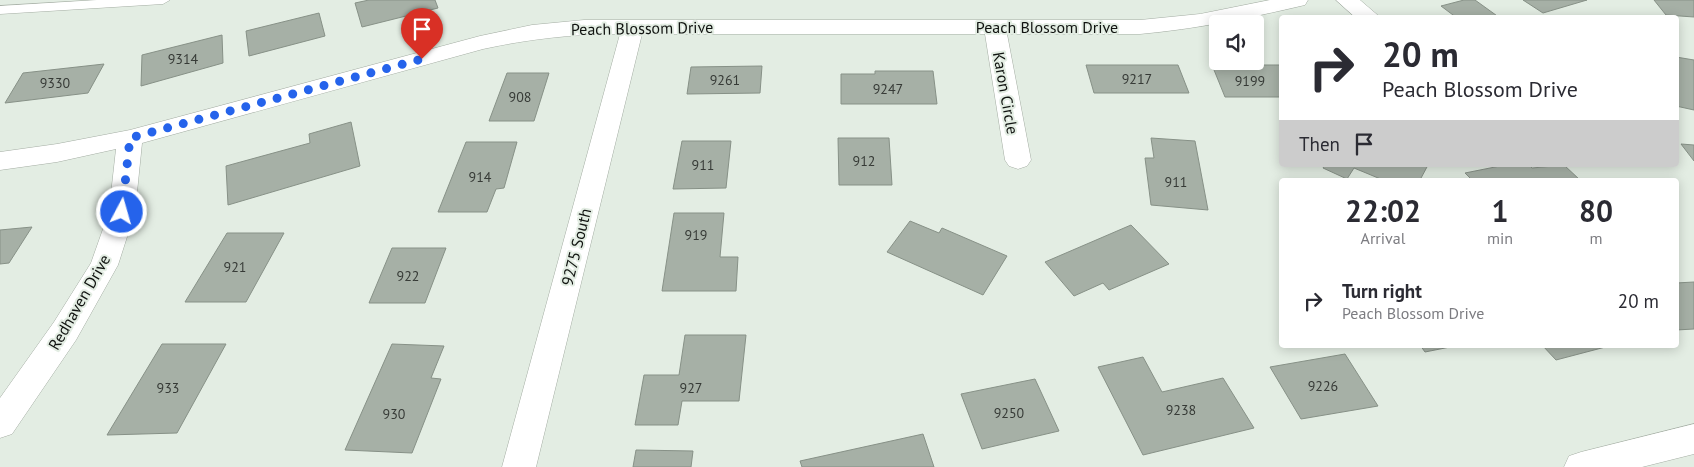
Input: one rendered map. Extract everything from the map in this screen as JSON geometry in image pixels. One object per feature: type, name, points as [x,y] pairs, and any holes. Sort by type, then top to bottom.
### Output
[{"type":"street","name":"Peach Blossom Drive","points":[[0,161],[57,153],[130,138],[480,43],[532,32],[584,27],[1140,27],[1183,24],[1222,18],[1297,0]]},
{"type":"street","points":[[1347,0],[1366,15]]},
{"type":"street","name":"9275 South","points":[[519,467],[633,27]]},
{"type":"street","name":"Karon Circle","points":[[995,27],[1018,160]]},
{"type":"street","name":"Redhaven Drive","points":[[0,424],[65,331],[104,265],[122,212],[130,138]]},
{"type":"street","points":[[1581,467],[1694,439]]},
{"type":"lane","points":[[0,10],[163,0]]},
{"type":"building","points":[[369,0],[435,0],[438,8],[362,27],[355,3]]},
{"type":"building","points":[[1464,0],[1475,0],[1496,15],[1453,15],[1441,6]]},
{"type":"building","points":[[1523,0],[1587,0],[1543,13]]},
{"type":"building","points":[[1654,0],[1694,0],[1694,17],[1666,15]]},
{"type":"building","points":[[319,13],[325,36],[249,56],[246,31]]},
{"type":"building","points":[[222,35],[223,63],[141,86],[142,55]]},
{"type":"building","points":[[1679,58],[1694,60],[1694,110],[1679,107]]},
{"type":"building","points":[[104,64],[88,93],[5,103],[23,73]]},
{"type":"building","points":[[1086,65],[1178,65],[1189,93],[1094,93]]},
{"type":"building","points":[[1264,65],[1279,65],[1279,97],[1225,97],[1214,70],[1264,70]]},
{"type":"building","points":[[762,66],[760,93],[687,94],[691,67]]},
{"type":"building","points":[[875,71],[933,71],[937,104],[841,104],[841,74],[875,74]]},
{"type":"building","points":[[507,73],[549,73],[534,121],[489,121]]},
{"type":"building","points":[[351,122],[360,166],[228,205],[226,166],[310,143],[309,134]]},
{"type":"building","points":[[838,138],[889,138],[892,185],[839,185]]},
{"type":"building","points":[[1151,138],[1195,141],[1208,210],[1151,205],[1145,158],[1154,158]]},
{"type":"building","points":[[682,141],[731,141],[726,188],[673,189]]},
{"type":"building","points":[[466,142],[517,142],[504,188],[496,189],[487,212],[438,212]]},
{"type":"building","points":[[1681,144],[1694,145],[1694,161]]},
{"type":"building","points":[[1427,167],[1421,178],[1378,178],[1354,168],[1348,178],[1345,178],[1323,168]]},
{"type":"building","points":[[1495,167],[1566,167],[1578,178],[1470,178],[1465,173]]},
{"type":"building","points":[[674,213],[724,213],[720,257],[738,257],[736,291],[662,291]]},
{"type":"building","points":[[910,221],[939,233],[942,228],[1007,256],[983,295],[887,252]]},
{"type":"building","points":[[1131,225],[1169,264],[1109,290],[1103,283],[1074,296],[1045,262]]},
{"type":"building","points":[[32,227],[9,263],[0,264],[0,230]]},
{"type":"building","points":[[227,233],[284,233],[246,302],[185,302]]},
{"type":"building","points":[[392,248],[446,248],[425,303],[369,303]]},
{"type":"building","points":[[1694,282],[1694,329],[1679,330],[1679,283]]},
{"type":"building","points":[[685,335],[746,335],[739,401],[682,401],[678,425],[635,425],[644,375],[679,375]]},
{"type":"building","points":[[162,344],[226,344],[177,433],[107,435]]},
{"type":"building","points":[[392,344],[444,346],[431,378],[441,379],[412,453],[345,450]]},
{"type":"building","points":[[1422,348],[1445,348],[1425,352]]},
{"type":"building","points":[[1545,348],[1602,348],[1556,360]]},
{"type":"building","points":[[1345,354],[1378,406],[1301,419],[1270,367]]},
{"type":"building","points":[[1143,357],[1162,392],[1223,378],[1254,428],[1143,455],[1098,367]]},
{"type":"building","points":[[1035,379],[1059,431],[982,449],[961,394]]},
{"type":"building","points":[[923,434],[934,467],[802,467],[800,461]]},
{"type":"building","points":[[636,450],[693,451],[691,467],[633,467]]},
{"type":"route","points":[[122,212],[130,138],[422,59]]}]
